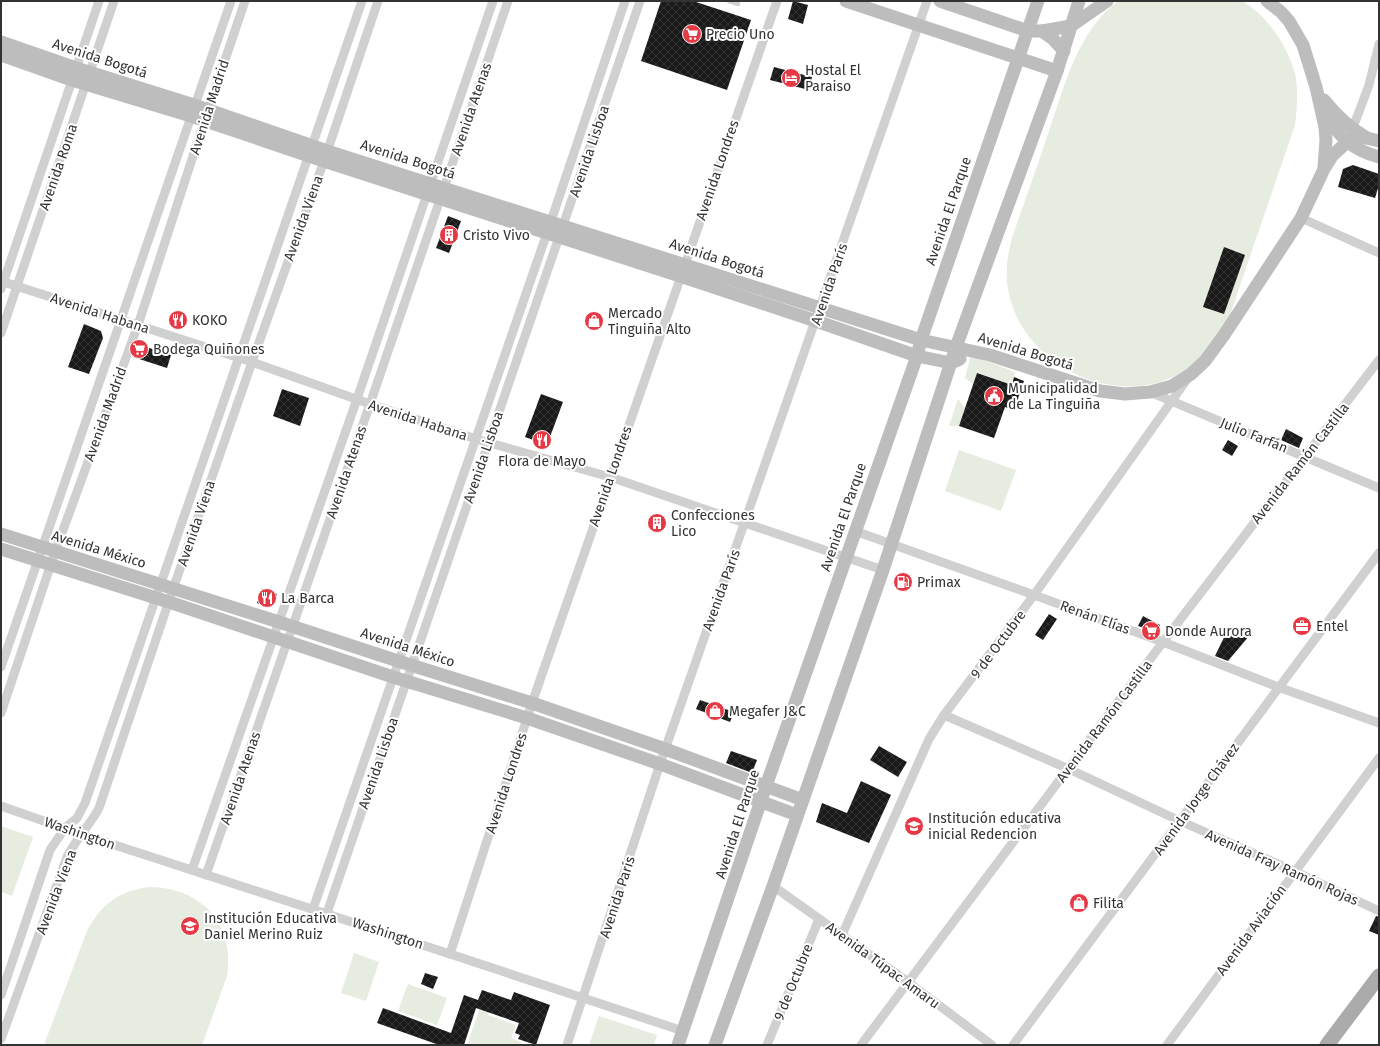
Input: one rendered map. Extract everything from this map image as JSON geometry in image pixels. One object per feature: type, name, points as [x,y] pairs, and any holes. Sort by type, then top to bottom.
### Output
[{"type":"main road","points":[[1327,1045],[1379,976]]},
{"type":"street","name":"Avenida Roma","points":[[2,284],[99,1]]},
{"type":"street","name":"Avenida Roma","points":[[1,333],[114,1]]},
{"type":"street","name":"Avenida Madrid","points":[[1,667],[230,1]]},
{"type":"street","name":"Avenida Madrid","points":[[1,713],[55,552],[138,325],[206,115],[245,1]]},
{"type":"street","name":"Avenida Viena","points":[[1,1039],[72,847],[91,823],[99,808],[162,600],[160,585],[362,1]]},
{"type":"street","name":"Avenida Viena","points":[[1,995],[50,850],[65,828],[77,818],[85,803],[162,600],[173,589],[326,156],[378,1]]},
{"type":"street","name":"Avenida Atenas","points":[[192,870],[357,400],[493,1]]},
{"type":"street","name":"Avenida Atenas","points":[[206,875],[508,1]]},
{"type":"street","name":"Avenida Lisboa","points":[[327,913],[488,443],[625,1]]},
{"type":"street","name":"Avenida Lisboa","points":[[313,909],[476,439],[640,1]]},
{"type":"street","name":"Avenida Londres","points":[[450,954],[526,718],[777,1]]},
{"type":"street","points":[[846,1],[1057,71]]},
{"type":"street","name":"Avenida París","points":[[567,1045],[584,998],[665,749],[920,25],[927,1]]},
{"type":"street","points":[[940,1],[1028,31],[1042,31],[1071,26],[1106,1]]},
{"type":"street","name":"Avenida El Parque","points":[[678,1045],[855,531],[912,354],[921,340],[1038,1]]},
{"type":"street","points":[[715,1045],[773,886],[891,544],[956,346],[1057,71],[1079,1]]},
{"type":"street","points":[[1267,1],[1281,12],[1304,45],[1316,87],[1325,127],[1326,140],[1324,169]]},
{"type":"street","points":[[1042,31],[1053,39],[1064,51]]},
{"type":"street","name":"Avenida Bogotá","points":[[1,42],[74,74]]},
{"type":"street","points":[[1347,142],[1368,85],[1379,44]]},
{"type":"street","name":"Avenida Bogotá","points":[[1,55],[88,78],[206,115],[310,151],[818,314],[921,340],[956,346],[1023,365],[1100,391],[1125,394],[1150,392],[1172,386],[1191,374],[1205,361],[1224,335],[1301,218],[1324,169]]},
{"type":"street","points":[[1316,87],[1330,108],[1352,130],[1373,140]]},
{"type":"street","points":[[1320,106],[1330,123],[1347,142],[1358,150],[1379,157]]},
{"type":"street","points":[[1324,169],[1332,156],[1347,142],[1358,138],[1373,140]]},
{"type":"street","points":[[1301,218],[1379,253]]},
{"type":"street","name":"Avenida Habana","points":[[2,284],[17,286],[252,362],[357,400],[488,443],[610,477],[882,570]]},
{"type":"street","name":"Avenida Bogotá","points":[[818,314],[912,354],[951,363]]},
{"type":"street","points":[[951,363],[976,352]]},
{"type":"street","name":"Avenida Ramón Castilla","points":[[861,1045],[1163,642],[1379,360]]},
{"type":"street","name":"9 de Octubre","points":[[842,935],[929,739],[944,715],[1034,594],[1191,374]]},
{"type":"street","name":"Julio Farfán","points":[[1150,392],[1379,488]]},
{"type":"street","name":"Renán Elías","points":[[855,531],[1034,594],[1278,687],[1379,723]]},
{"type":"street","name":"Avenida México","points":[[1,534],[40,554],[51,565],[162,600],[393,677],[526,718],[660,764],[797,815]]},
{"type":"street","name":"Avenida México","points":[[1,549],[40,554],[55,552],[292,626],[532,703],[665,749],[802,800]]},
{"type":"street","name":"Avenida Jorge Chávez","points":[[1013,1045],[1379,553]]},
{"type":"street","name":"Avenida Fray Ramón Rojas","points":[[944,715],[1069,769],[1379,911]]},
{"type":"street","name":"Avenida Aviación","points":[[1167,1045],[1294,871],[1379,758]]},
{"type":"street","name":"Washington","points":[[1,806],[81,834],[327,913],[683,1031]]},
{"type":"street","name":"Avenida Túpac Amaru","points":[[773,886],[908,982],[992,1045]]},
{"type":"street","name":"9 de Octubre","points":[[767,1045],[819,919]]},
{"type":"lane","points":[[729,1],[738,4]]},
{"type":"shaded area","points":[[1118,1],[1242,1],[1261,15],[1276,34],[1289,56],[1297,84],[1295,125],[1231,312],[1225,324],[1210,348],[1201,358],[1174,377],[1144,385],[1112,385],[1082,377],[1054,361],[1031,340],[1015,312],[1007,281],[1009,249],[1012,238],[1074,60],[1092,28]]},
{"type":"shaded area","points":[[971,355],[1015,372],[1012,385],[978,373],[973,384],[965,378]]},
{"type":"shaded area","points":[[958,399],[965,408],[959,426],[949,426]]},
{"type":"shaded area","points":[[959,450],[1016,470],[1001,511],[945,491]]},
{"type":"shaded area","points":[[1,826],[33,837],[12,896],[1,892]]},
{"type":"shaded area","points":[[149,887],[168,889],[199,901],[220,925],[226,940],[228,957],[227,976],[202,1045],[44,1045],[87,931],[92,922],[98,913],[112,900],[129,892]]},
{"type":"shaded area","points":[[354,953],[379,962],[366,1001],[341,993]]},
{"type":"shaded area","points":[[408,984],[447,998],[437,1025],[398,1011]]},
{"type":"shaded area","points":[[482,1002],[491,1005],[488,1015],[516,1025],[511,1038],[521,1042],[520,1045],[467,1045]]},
{"type":"shaded area","points":[[599,1016],[657,1035],[654,1045],[589,1045]]},
{"type":"building","points":[[661,1],[693,1],[751,20],[727,90],[641,61]]},
{"type":"building","points":[[793,1],[808,5],[803,24],[788,19]]},
{"type":"building","name":"Hostal El Paraiso","points":[[774,67],[812,77],[809,90],[770,80]]},
{"type":"building","points":[[1353,165],[1379,174],[1379,185],[1375,198],[1338,187],[1343,169]]},
{"type":"building","name":"Cristo Vivo","points":[[448,216],[461,221],[449,253],[436,248]]},
{"type":"building","points":[[1224,247],[1245,255],[1224,314],[1203,307]]},
{"type":"building","points":[[84,324],[101,331],[103,338],[89,374],[68,367]]},
{"type":"building","points":[[137,345],[171,355],[167,368],[133,357]]},
{"type":"building","name":"Municipalidad de La Tinguiña","points":[[977,373],[1012,385],[1014,377],[1024,381],[1014,410],[1005,407],[994,438],[959,426]]},
{"type":"building","points":[[282,389],[309,398],[300,426],[273,416]]},
{"type":"building","points":[[541,394],[563,402],[547,445],[525,437]]},
{"type":"building","points":[[1286,429],[1303,438],[1299,448],[1281,440]]},
{"type":"building","points":[[1228,440],[1238,446],[1232,456],[1222,450]]},
{"type":"building","name":"La Barca","points":[[262,589],[277,594],[273,606],[269,607],[257,603]]},
{"type":"building","points":[[1049,614],[1057,619],[1043,640],[1035,635]]},
{"type":"building","points":[[1143,616],[1160,625],[1156,632],[1138,626]]},
{"type":"building","points":[[1229,627],[1249,636],[1228,661],[1215,656]]},
{"type":"building","name":"Megafer J&C","points":[[700,700],[734,712],[730,722],[696,709]]},
{"type":"building","points":[[879,746],[907,762],[898,777],[870,760]]},
{"type":"building","points":[[731,751],[757,760],[752,773],[726,763]]},
{"type":"building","points":[[861,781],[891,795],[869,843],[816,822],[822,803],[847,813]]},
{"type":"building","points":[[1376,916],[1379,917],[1379,935],[1369,931]]},
{"type":"building","points":[[425,973],[438,977],[433,989],[421,984]]},
{"type":"building","points":[[482,990],[511,1000],[514,992],[550,1005],[536,1045],[518,1039],[520,1035],[515,1033],[519,1023],[476,1008],[464,1045],[439,1045],[377,1023],[383,1008],[451,1033],[464,995],[478,1000]]},
{"type":"place","name":"Precio Uno","points":[[692,34]]},
{"type":"place","name":"Hostal El Paraiso","points":[[791,78]]},
{"type":"place","name":"Cristo Vivo","points":[[449,235]]},
{"type":"place","name":"KOKO","points":[[178,320]]},
{"type":"place","name":"Mercado Tinguiña Alto","points":[[594,321]]},
{"type":"place","name":"Bodega Quiñones","points":[[139,349]]},
{"type":"place","name":"Municipalidad de La Tinguiña","points":[[994,396]]},
{"type":"place","name":"Flora de Mayo","points":[[542,440]]},
{"type":"place","name":"Confecciones Lico","points":[[657,523]]},
{"type":"place","name":"Primax","points":[[903,582]]},
{"type":"place","name":"La Barca","points":[[267,598]]},
{"type":"place","name":"Entel","points":[[1302,626]]},
{"type":"place","name":"Donde Aurora","points":[[1151,631]]},
{"type":"place","name":"Megafer J&C","points":[[715,711]]},
{"type":"place","name":"Institución educativa inicial Redencion","points":[[914,826]]},
{"type":"place","name":"Filita","points":[[1079,903]]},
{"type":"place","name":"Institución Educativa Daniel Merino Ruiz","points":[[190,926]]}]
